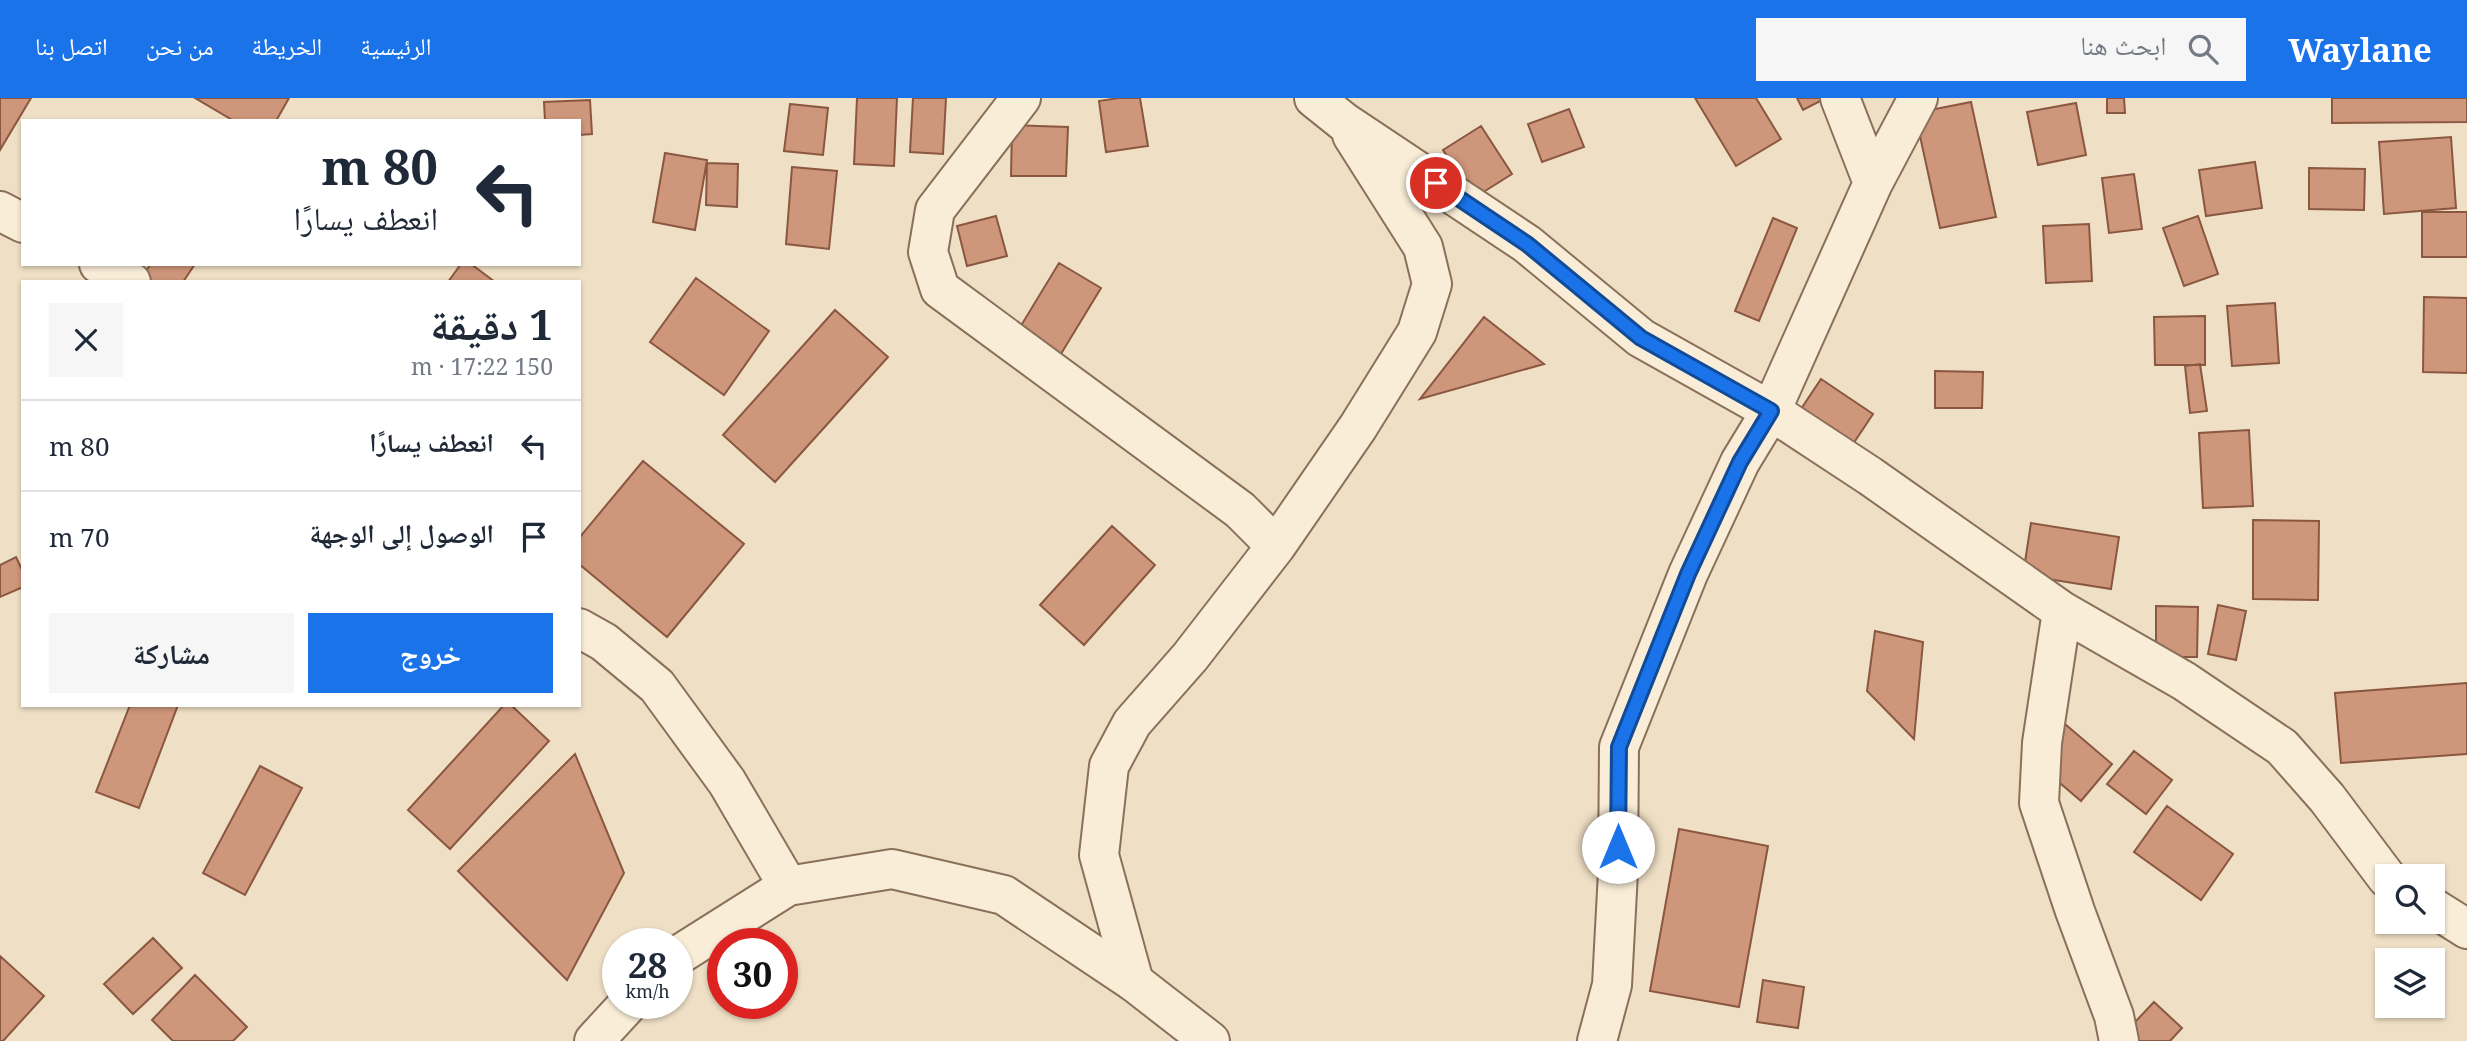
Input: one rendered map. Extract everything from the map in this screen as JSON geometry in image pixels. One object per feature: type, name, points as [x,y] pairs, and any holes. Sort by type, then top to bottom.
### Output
[{"type":"street","points":[[1021,98],[935,210],[928,252],[940,289],[1240,510],[1276,546]]},
{"type":"street","points":[[1314,98],[1344,122],[1527,244],[1641,338],[1771,411],[1870,475],[2062,611],[2183,681],[2283,747],[2327,798],[2376,864]]},
{"type":"street","points":[[1840,98],[1873,183]]},
{"type":"street","points":[[1597,1041],[1612,985],[1618,872],[1619,747],[1688,574],[1740,462],[1771,411],[1873,183],[1917,98]]},
{"type":"street","points":[[1134,982],[1099,855],[1108,766],[1132,723],[1190,657],[1276,546],[1358,427],[1417,332],[1432,284],[1423,247],[1344,122]]},
{"type":"street","points":[[0,211],[21,222]]},
{"type":"street","points":[[103,266],[127,280]]},
{"type":"street","points":[[2062,611],[2042,743],[2039,803],[2115,1016],[2119,1041]]},
{"type":"street","points":[[581,629],[604,642],[657,686],[727,782],[788,886]]},
{"type":"street","points":[[693,946],[788,886],[892,869],[1004,895],[1134,982],[1210,1041]]},
{"type":"street","points":[[2445,915],[2467,929]]},
{"type":"street","points":[[594,1041],[614,1019]]},
{"type":"building","points":[[0,98],[31,98],[0,150]]},
{"type":"building","points":[[195,98],[289,98],[277,119],[231,119]]},
{"type":"building","points":[[857,98],[897,98],[894,166],[854,164]]},
{"type":"building","points":[[913,98],[946,98],[943,154],[910,152]]},
{"type":"building","points":[[1140,98],[1148,146],[1106,152],[1099,101]]},
{"type":"building","points":[[1695,98],[1756,98],[1781,139],[1736,166]]},
{"type":"building","points":[[1797,98],[1826,98],[1803,110]]},
{"type":"building","points":[[2107,98],[2124,98],[2125,113],[2107,113]]},
{"type":"building","points":[[2332,98],[2467,98],[2467,122],[2332,123]]},
{"type":"building","points":[[590,100],[592,134],[581,135],[581,119],[545,119],[544,102]]},
{"type":"building","points":[[1971,102],[1996,217],[1940,228],[1915,113]]},
{"type":"building","points":[[2076,103],[2086,155],[2038,165],[2027,112]]},
{"type":"building","points":[[790,104],[828,108],[823,155],[784,151]]},
{"type":"building","points":[[1569,109],[1584,147],[1542,162],[1528,124]]},
{"type":"building","points":[[1012,125],[1068,127],[1066,176],[1011,176]]},
{"type":"building","points":[[1481,126],[1512,174],[1474,198],[1443,150]]},
{"type":"building","points":[[2451,137],[2456,208],[2384,214],[2379,142]]},
{"type":"building","points":[[665,153],[707,160],[695,230],[653,222]]},
{"type":"building","points":[[2255,162],[2262,208],[2206,216],[2199,170]]},
{"type":"building","points":[[707,163],[738,164],[737,207],[706,205]]},
{"type":"building","points":[[792,167],[837,171],[829,249],[786,244]]},
{"type":"building","points":[[2309,168],[2365,169],[2364,210],[2309,209]]},
{"type":"building","points":[[2134,174],[2142,229],[2109,233],[2102,178]]},
{"type":"building","points":[[2422,212],[2467,212],[2467,257],[2422,257]]},
{"type":"building","points":[[996,216],[1007,256],[967,266],[957,226]]},
{"type":"building","points":[[2198,216],[2218,274],[2184,286],[2163,228]]},
{"type":"building","points":[[1773,218],[1797,228],[1759,321],[1735,311]]},
{"type":"building","points":[[2089,224],[2092,281],[2046,283],[2043,226]]},
{"type":"building","points":[[1059,263],[1101,288],[1050,372],[1008,347]]},
{"type":"building","points":[[149,266],[194,266],[184,280],[145,280],[141,277]]},
{"type":"building","points":[[460,266],[474,266],[492,280],[449,280]]},
{"type":"building","points":[[696,278],[769,331],[724,395],[650,342]]},
{"type":"building","points":[[2424,297],[2467,298],[2467,373],[2423,372]]},
{"type":"building","points":[[2275,303],[2279,363],[2232,366],[2227,306]]},
{"type":"building","points":[[835,310],[888,357],[775,482],[723,435]]},
{"type":"building","points":[[2205,316],[2205,365],[2155,365],[2154,317]]},
{"type":"building","points":[[1484,317],[1544,364],[1420,399]]},
{"type":"building","points":[[2200,364],[2207,411],[2190,413],[2185,366]]},
{"type":"building","points":[[1935,371],[1983,372],[1982,408],[1935,408]]},
{"type":"building","points":[[1821,379],[1873,414],[1843,459],[1791,424]]},
{"type":"building","points":[[2249,430],[2253,506],[2203,508],[2199,433]]},
{"type":"building","points":[[643,461],[744,544],[667,637],[581,566],[581,536]]},
{"type":"building","points":[[2253,520],[2319,521],[2318,600],[2253,599]]},
{"type":"building","points":[[2031,523],[2119,537],[2111,589],[2023,575]]},
{"type":"building","points":[[1112,526],[1155,565],[1084,645],[1040,605]]},
{"type":"building","points":[[16,557],[21,568],[21,588],[0,597],[0,565]]},
{"type":"building","points":[[2218,605],[2246,611],[2236,660],[2208,654]]},
{"type":"building","points":[[2156,606],[2198,607],[2197,657],[2156,657]]},
{"type":"building","points":[[1875,631],[1923,642],[1914,739],[1867,691]]},
{"type":"building","points":[[2467,683],[2467,754],[2341,763],[2335,693]]},
{"type":"building","points":[[129,707],[177,707],[139,808],[96,792]]},
{"type":"building","points":[[502,707],[513,707],[549,741],[450,849],[408,810]]},
{"type":"building","points":[[2065,724],[2112,764],[2081,801],[2034,761]]},
{"type":"building","points":[[2134,751],[2172,780],[2146,814],[2107,784]]},
{"type":"building","points":[[575,754],[624,873],[567,980],[458,871]]},
{"type":"building","points":[[260,766],[302,788],[245,895],[203,873]]},
{"type":"building","points":[[2167,806],[2233,854],[2201,900],[2134,852]]},
{"type":"building","points":[[1679,829],[1768,846],[1739,1007],[1650,991]]},
{"type":"building","points":[[153,938],[182,968],[133,1014],[104,984]]},
{"type":"building","points":[[0,956],[44,996],[3,1041],[0,1041]]},
{"type":"building","points":[[195,975],[247,1027],[233,1041],[173,1041],[152,1020]]},
{"type":"building","points":[[1763,980],[1804,987],[1798,1028],[1757,1022]]},
{"type":"building","points":[[2154,1002],[2182,1028],[2170,1041],[2117,1041]]},
{"type":"route","points":[[1436,183],[1527,244],[1641,338],[1771,411],[1740,462],[1688,574],[1619,747],[1618,847]]}]
